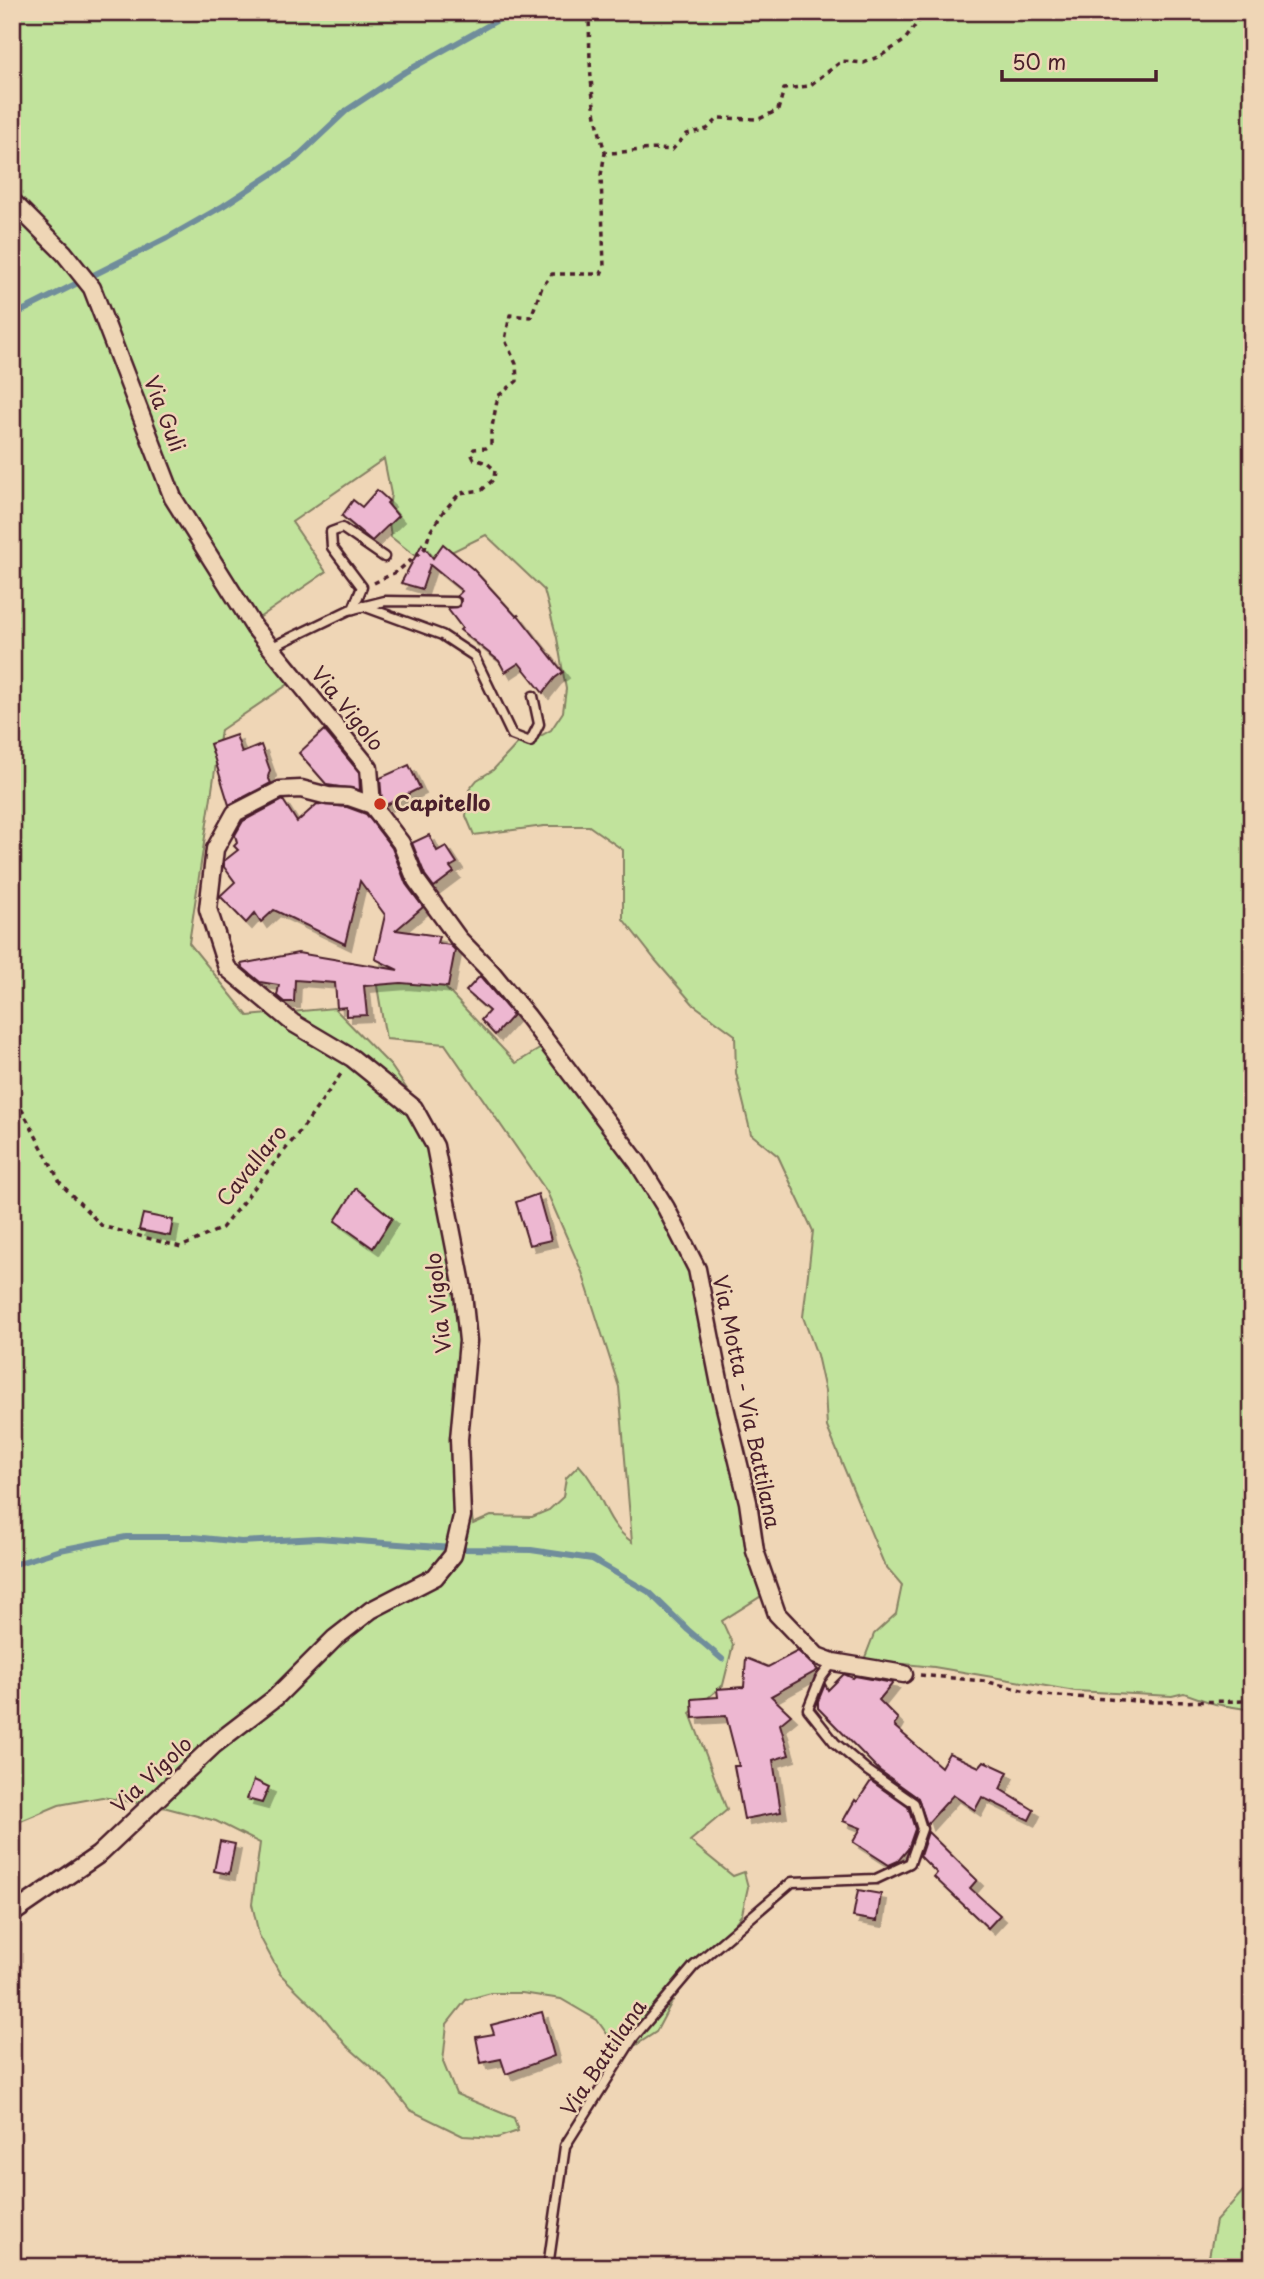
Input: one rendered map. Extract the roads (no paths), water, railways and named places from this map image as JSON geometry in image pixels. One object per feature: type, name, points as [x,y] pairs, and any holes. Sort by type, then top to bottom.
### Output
[{"type":"street","name":"Via Guli","points":[[12,201],[64,253],[92,288],[173,498],[270,648]]},
{"type":"street","name":"Via Vigolo","points":[[12,1914],[98,1855],[214,1745],[275,1698],[335,1638],[371,1610],[435,1577],[453,1555],[462,1516],[458,1439],[468,1341],[462,1284],[435,1146],[414,1108],[352,1058],[293,1023],[227,968],[208,909],[215,849],[235,813],[280,790],[301,789],[328,796],[349,796],[372,805],[369,768],[270,648]]},
{"type":"street","name":"Via Motta - Via Battilana","points":[[372,805],[401,843],[415,880],[458,938],[521,1008],[638,1163],[666,1208],[697,1269],[722,1395],[748,1502],[755,1551],[777,1614],[817,1656],[833,1662]]},
{"type":"street","points":[[833,1662],[904,1674]]},
{"type":"lane","points":[[353,609],[362,587],[332,547],[331,532],[342,528],[384,557]]},
{"type":"lane","points":[[270,648],[363,606],[385,601],[455,602]]},
{"type":"lane","points":[[363,606],[442,635],[474,656],[512,735],[530,742],[539,724],[533,696]]},
{"type":"lane","name":"Via Battilana","points":[[548,2267],[565,2146],[633,2038],[694,1966],[792,1882],[876,1879],[910,1863],[922,1829],[914,1803],[868,1771],[835,1743],[808,1709],[820,1679],[833,1662]]},
{"type":"waterway","points":[[12,316],[167,238],[223,206],[295,159],[347,110],[405,72],[512,12]]},
{"type":"waterway","points":[[12,1565],[60,1550],[126,1537],[193,1537],[241,1542],[318,1538],[465,1549],[531,1550],[592,1559],[649,1592],[722,1659]]},
{"type":"place","name":"Capitello","points":[[380,804]]}]
